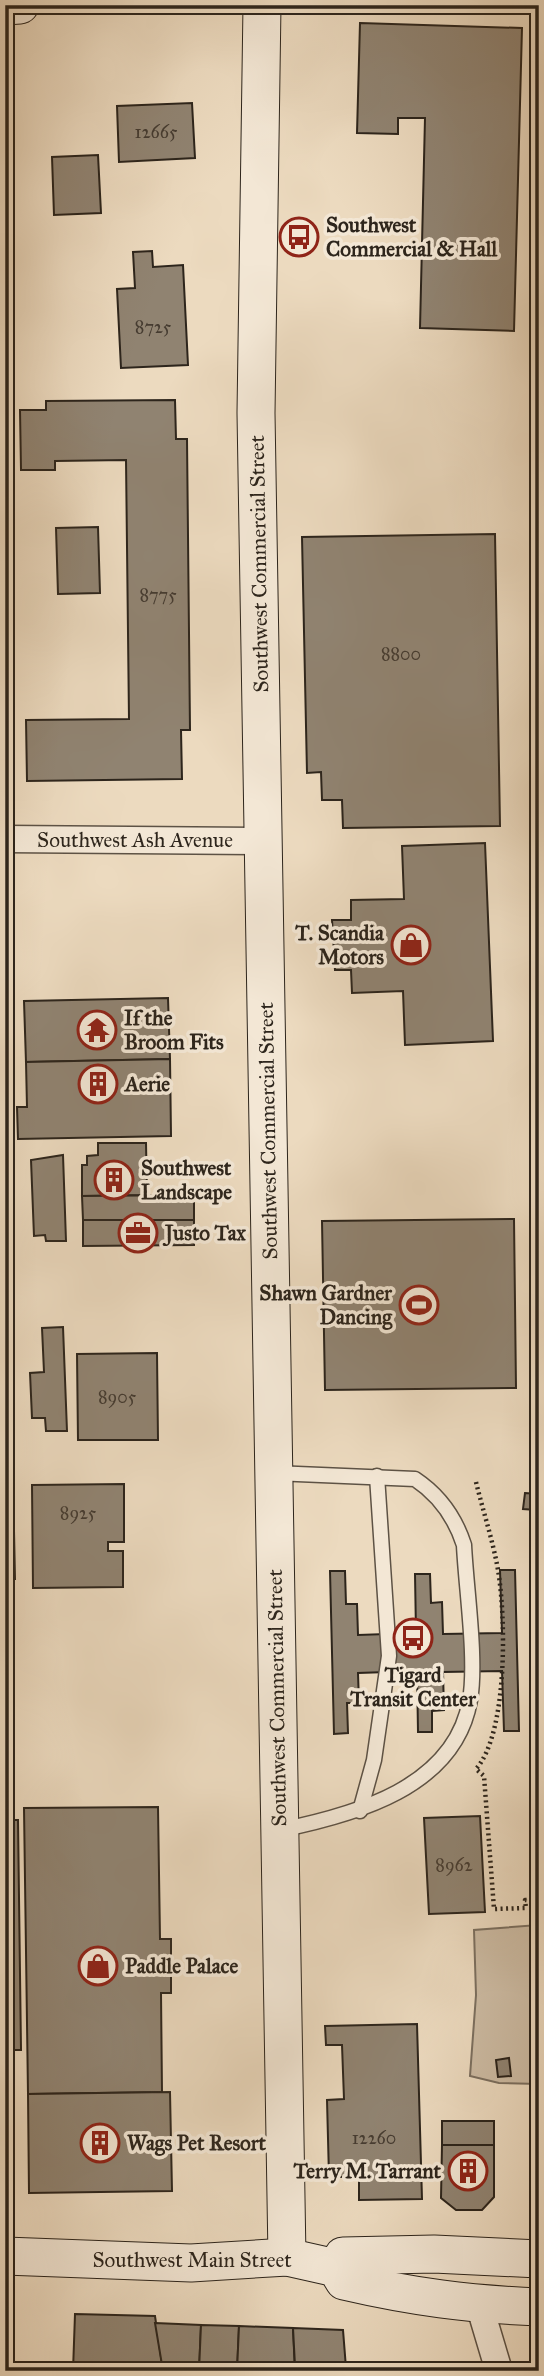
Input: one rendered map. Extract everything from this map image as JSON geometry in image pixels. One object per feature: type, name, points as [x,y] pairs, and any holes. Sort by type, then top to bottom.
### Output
[{"type":"street","points":[[5,6],[20,5]]},
{"type":"street","name":"Southwest Commercial Street","points":[[262,5],[256,413],[287,2257]]},
{"type":"street","name":"Southwest Ash Avenue","points":[[5,839],[264,841]]},
{"type":"street","points":[[336,2268],[343,2256],[433,2254],[539,2259]]},
{"type":"street","name":"Southwest Main Street","points":[[5,2256],[191,2263],[287,2257],[336,2268],[344,2281],[432,2300],[539,2307]]},
{"type":"street","points":[[479,2304],[499,2371]]},
{"type":"lane","points":[[274,1473],[415,1479],[434,1491],[459,1530],[464,1545],[470,1698],[464,1723],[439,1762],[415,1782],[360,1811],[278,1830]]},
{"type":"lane","points":[[360,1811],[374,1759],[389,1656],[377,1476]]},
{"type":"path","points":[[476,1769],[484,1776],[494,1909],[526,1908],[525,1900],[539,1901]]},
{"type":"shaded area","points":[[538,1925],[539,2084],[499,2083],[470,2076],[476,1995],[474,1930]]},
{"type":"building","points":[[360,23],[522,28],[514,331],[420,328],[425,118],[398,118],[398,134],[357,133]]},
{"type":"building","points":[[192,103],[195,158],[119,162],[117,106]]},
{"type":"building","points":[[98,155],[101,213],[54,215],[52,157]]},
{"type":"building","points":[[152,251],[153,267],[183,265],[188,365],[121,368],[117,289],[135,288],[133,252]]},
{"type":"building","points":[[175,400],[176,439],[187,439],[190,730],[181,730],[182,779],[27,781],[26,720],[129,719],[126,460],[55,461],[55,470],[21,470],[20,410],[46,410],[46,401]]},
{"type":"building","points":[[98,527],[100,593],[58,594],[56,528]]},
{"type":"building","points":[[495,534],[500,826],[343,828],[342,800],[322,800],[321,772],[307,773],[302,537]]},
{"type":"building","name":"T. Scandia Motors","points":[[485,843],[493,1041],[405,1045],[403,991],[352,993],[351,970],[335,970],[332,920],[351,920],[351,900],[404,899],[402,846]]},
{"type":"building","name":"If the Broom Fits","points":[[168,998],[170,1059],[26,1062],[24,1001]]},
{"type":"building","name":"Aerie","points":[[170,1059],[171,1136],[18,1139],[17,1107],[27,1107],[26,1062]]},
{"type":"building","name":"Southwest Landscape","points":[[98,1143],[146,1143],[147,1195],[82,1196],[82,1165],[87,1165],[87,1156],[98,1155]]},
{"type":"building","points":[[63,1155],[66,1241],[46,1241],[45,1235],[34,1236],[31,1160]]},
{"type":"building","points":[[194,1195],[194,1220],[83,1220],[82,1196]]},
{"type":"building","name":"Shawn Gardner Dancing","points":[[514,1219],[516,1388],[325,1390],[322,1221]]},
{"type":"building","name":"Justo Tax","points":[[83,1220],[194,1220],[194,1245],[83,1246]]},
{"type":"building","points":[[63,1327],[67,1431],[46,1431],[45,1418],[32,1418],[30,1373],[44,1372],[42,1328]]},
{"type":"building","points":[[157,1353],[158,1440],[78,1440],[77,1354]]},
{"type":"building","points":[[124,1484],[124,1542],[108,1542],[108,1551],[123,1551],[123,1587],[33,1588],[32,1485]]},
{"type":"building","points":[[525,1493],[537,1494],[536,1510],[523,1509]]},
{"type":"building","points":[[5,1531],[14,1531],[15,1579],[5,1579]]},
{"type":"building","points":[[500,1570],[515,1570],[519,1731],[504,1731],[502,1671],[443,1672],[444,1710],[432,1711],[432,1732],[418,1732],[417,1671],[358,1673],[359,1703],[347,1703],[348,1733],[334,1734],[330,1571],[345,1571],[346,1604],[357,1604],[358,1635],[416,1633],[415,1574],[430,1574],[431,1603],[442,1602],[443,1634],[502,1633]]},
{"type":"building","name":"Paddle Palace","points":[[158,1807],[160,1939],[171,1939],[171,1993],[161,1993],[162,2092],[28,2094],[24,1808]]},
{"type":"building","points":[[480,1816],[485,1912],[429,1914],[424,1818]]},
{"type":"building","points":[[5,1820],[18,1820],[21,2050],[7,2050],[5,2058]]},
{"type":"building","points":[[417,2024],[422,2199],[359,2200],[359,2177],[329,2177],[327,2100],[344,2099],[342,2045],[326,2045],[325,2026]]},
{"type":"building","points":[[509,2058],[511,2076],[498,2077],[496,2060]]},
{"type":"building","name":"Wags Pet Resort","points":[[170,2092],[172,2191],[29,2193],[28,2094]]},
{"type":"building","points":[[442,2121],[494,2121],[494,2145],[442,2145]]},
{"type":"building","name":"Terry M. Tarrant","points":[[442,2145],[494,2145],[494,2197],[482,2210],[456,2210],[441,2198]]},
{"type":"building","points":[[75,2314],[155,2316],[163,2371],[73,2371]]},
{"type":"building","points":[[155,2323],[201,2325],[199,2371],[163,2371]]},
{"type":"building","points":[[201,2325],[239,2326],[237,2371],[199,2371]]},
{"type":"building","points":[[239,2326],[293,2328],[295,2371],[237,2371]]},
{"type":"building","points":[[293,2328],[343,2330],[346,2368],[295,2366]]},
{"type":"building","points":[[295,2366],[346,2368],[346,2371],[295,2371]]},
{"type":"place","name":"Southwest Commercial & Hall","points":[[299,237]]},
{"type":"place","name":"T. Scandia Motors","points":[[411,945]]},
{"type":"place","name":"If the Broom Fits","points":[[97,1030]]},
{"type":"place","name":"Aerie","points":[[98,1084]]},
{"type":"place","name":"Southwest Landscape","points":[[114,1180]]},
{"type":"place","name":"Justo Tax","points":[[138,1233]]},
{"type":"place","name":"Shawn Gardner Dancing","points":[[419,1305]]},
{"type":"place","name":"Tigard Transit Center","points":[[413,1638]]},
{"type":"place","name":"Paddle Palace","points":[[98,1966]]},
{"type":"place","name":"Wags Pet Resort","points":[[100,2143]]},
{"type":"place","name":"Terry M. Tarrant","points":[[468,2171]]}]
